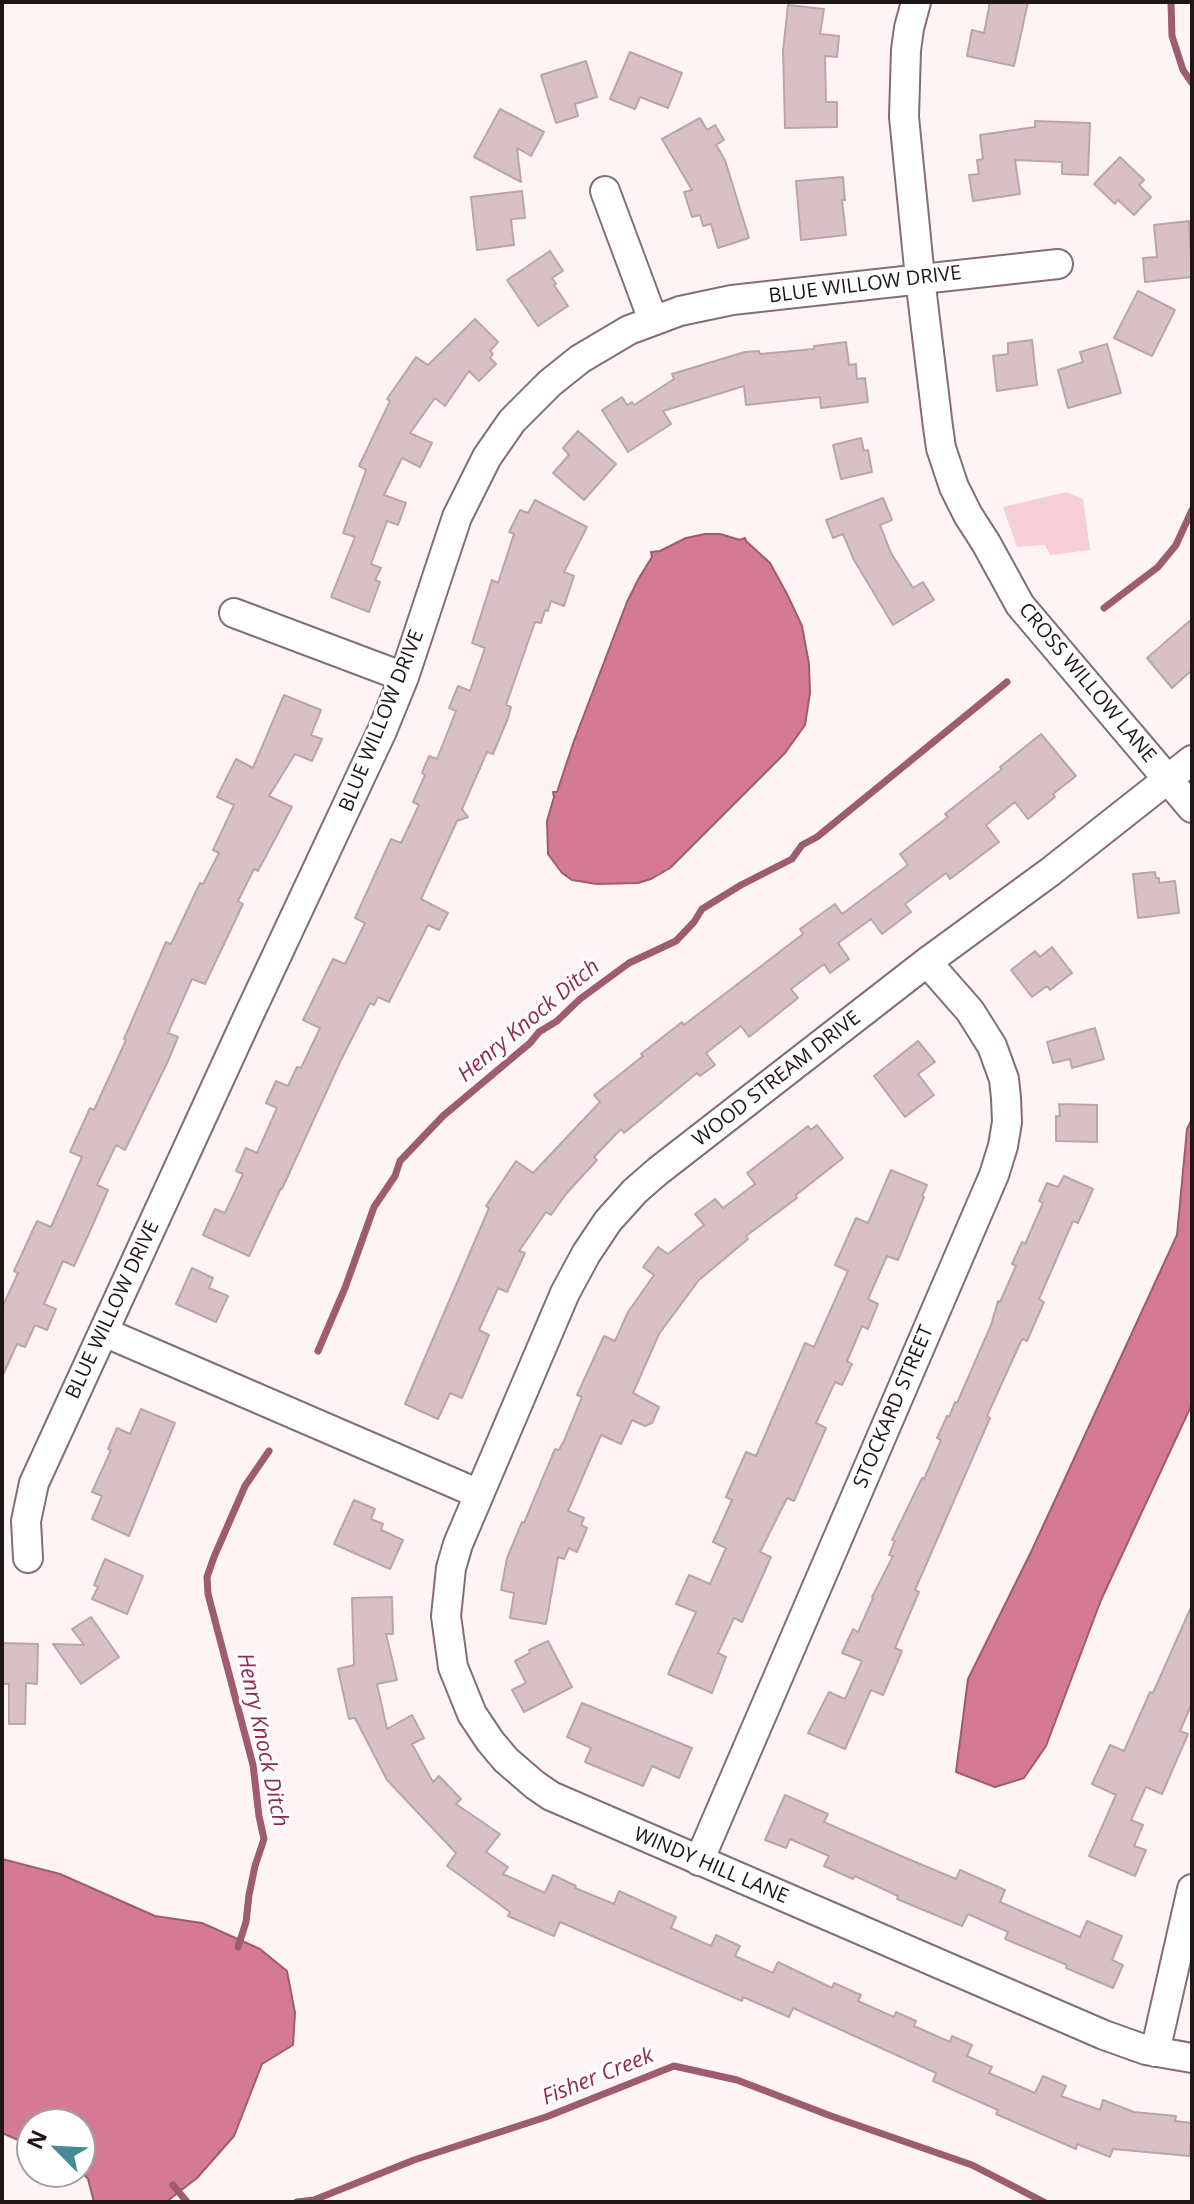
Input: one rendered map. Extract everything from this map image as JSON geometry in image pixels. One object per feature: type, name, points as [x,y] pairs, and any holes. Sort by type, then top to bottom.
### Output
[{"type":"street","name":"CROSS WILLOW LANE","points":[[916,2],[909,28],[903,94],[920,278],[941,448],[961,502],[1020,605],[1192,808]]},
{"type":"street","points":[[605,191],[653,320]]},
{"type":"street","name":"BLUE WILLOW DRIVE","points":[[28,1558],[26,1521],[34,1483],[382,731],[404,677],[457,517],[477,474],[525,407],[580,359],[612,339],[653,320],[714,302],[1058,264]]},
{"type":"street","points":[[234,613],[404,677]]},
{"type":"street","name":"WOOD STREAM DRIVE","points":[[479,1494],[575,1272],[608,1221],[635,1191],[927,962],[1050,872],[1192,760]]},
{"type":"street","name":"STOCKARD STREET","points":[[699,1861],[987,1190],[1003,1146],[1007,1122],[1004,1079],[992,1046],[970,1011],[927,962]]},
{"type":"street","points":[[104,1332],[479,1494]]},
{"type":"street","name":"WINDY HILL LANE","points":[[479,1494],[451,1568],[446,1616],[453,1667],[472,1714],[490,1741],[535,1785],[551,1796],[1104,2035],[1155,2052],[1192,2058]]},
{"type":"street","points":[[1155,2052],[1192,1889]]},
{"type":"shaded area","points":[[1067,492],[1083,499],[1090,550],[1050,555],[1045,545],[1017,547],[1003,507]]},
{"type":"shaded area","points":[[705,534],[720,534],[740,540],[745,538],[770,563],[787,594],[802,626],[809,664],[810,693],[805,725],[785,753],[670,868],[638,883],[597,884],[572,880],[562,873],[548,854],[547,821],[553,792],[557,792],[627,602],[652,557],[651,552]]},
{"type":"shaded area","points":[[1192,1119],[1192,1404],[1101,1600],[1046,1746],[1024,1778],[995,1787],[956,1772],[968,1679],[1032,1550],[1177,1235],[1187,1129]]},
{"type":"shaded area","points":[[2,1859],[60,1874],[155,1916],[202,1923],[260,1949],[287,1971],[295,2013],[293,2045],[262,2064],[234,2136],[197,2178],[166,2202],[94,2202],[90,2188],[96,2188],[96,2108],[16,2108],[16,2139],[2,2133]]},
{"type":"building","points":[[990,2],[1028,2],[1014,66],[967,56],[972,30],[984,33]]},
{"type":"building","points":[[788,5],[824,9],[820,34],[839,36],[837,57],[825,56],[826,102],[837,102],[837,127],[785,128],[783,51]]},
{"type":"building","points":[[630,52],[682,73],[668,108],[640,97],[635,109],[610,99]]},
{"type":"building","points":[[586,61],[597,97],[575,104],[578,116],[556,123],[541,75]]},
{"type":"building","points":[[500,109],[544,132],[531,156],[517,148],[521,182],[474,157]]},
{"type":"building","points":[[700,118],[707,130],[715,125],[724,140],[716,145],[725,160],[749,238],[718,248],[711,224],[703,226],[700,215],[692,217],[684,192],[692,190],[662,139]]},
{"type":"building","points":[[1035,121],[1090,123],[1088,175],[1062,174],[1062,162],[1015,160],[1020,194],[973,201],[969,175],[979,174],[977,160],[983,159],[980,135],[1035,127]]},
{"type":"building","points":[[1120,157],[1144,180],[1139,185],[1151,197],[1134,215],[1118,200],[1115,204],[1094,184]]},
{"type":"building","points":[[843,177],[846,235],[801,240],[796,181]]},
{"type":"building","points":[[522,191],[525,218],[511,219],[514,245],[477,250],[471,197]]},
{"type":"building","points":[[1189,221],[1192,277],[1145,282],[1143,258],[1157,257],[1154,225]]},
{"type":"building","points":[[550,251],[563,271],[552,278],[554,285],[568,306],[538,326],[507,280]]},
{"type":"building","points":[[1138,291],[1175,310],[1152,356],[1114,338]]},
{"type":"building","points":[[475,319],[498,342],[490,351],[493,354],[490,358],[496,364],[479,381],[469,371],[445,406],[435,398],[410,433],[432,443],[420,467],[402,458],[384,495],[406,503],[398,525],[387,521],[371,564],[381,568],[375,580],[380,582],[369,612],[331,597],[355,537],[343,533],[366,470],[359,466],[390,401],[387,399],[416,357],[428,365]]},
{"type":"building","points":[[1032,340],[1037,385],[997,391],[993,356],[1008,354],[1008,343]]},
{"type":"building","points":[[846,342],[849,365],[856,364],[857,379],[865,378],[868,402],[821,408],[820,397],[746,405],[744,386],[663,411],[671,424],[628,452],[602,410],[622,397],[627,405],[632,402],[634,405],[674,379],[672,374],[745,352],[759,351],[760,354],[814,349],[814,346]]},
{"type":"building","points":[[1107,344],[1121,393],[1068,408],[1058,370],[1083,362],[1080,352]]},
{"type":"building","points":[[578,431],[616,464],[584,500],[553,473],[569,455],[563,448]]},
{"type":"building","points":[[861,438],[864,451],[868,450],[872,472],[841,479],[833,445]]},
{"type":"building","points":[[883,498],[892,520],[880,525],[891,553],[913,588],[923,582],[934,600],[893,625],[854,560],[843,534],[833,538],[826,520]]},
{"type":"building","points":[[535,500],[587,527],[564,572],[574,576],[564,606],[551,601],[541,623],[535,622],[506,705],[511,707],[508,718],[493,754],[487,752],[462,809],[468,817],[457,821],[421,899],[448,913],[439,930],[428,925],[389,1002],[378,997],[374,1005],[370,1003],[249,1256],[203,1235],[215,1209],[225,1213],[243,1174],[236,1171],[246,1148],[257,1153],[277,1108],[266,1103],[276,1081],[288,1086],[297,1067],[301,1068],[320,1028],[303,1020],[333,959],[345,964],[365,923],[355,918],[391,839],[401,843],[419,805],[413,802],[425,775],[422,773],[429,756],[437,759],[456,711],[449,708],[458,686],[470,691],[485,648],[472,643],[492,580],[498,583],[514,534],[509,532],[520,510],[528,513]]},
{"type":"building","points":[[1192,619],[1192,670],[1172,688],[1147,658]]},
{"type":"building","points":[[284,695],[321,710],[311,735],[322,739],[312,761],[295,754],[269,796],[292,807],[238,901],[243,904],[205,984],[192,979],[168,1033],[178,1037],[168,1061],[125,1150],[116,1145],[97,1185],[108,1190],[74,1266],[63,1261],[44,1304],[56,1309],[47,1330],[35,1325],[25,1347],[17,1344],[2,1377],[2,1308],[18,1273],[14,1271],[37,1221],[51,1227],[82,1157],[70,1152],[90,1108],[94,1110],[126,1040],[166,942],[171,944],[200,883],[203,884],[219,853],[213,850],[234,805],[217,797],[236,759],[253,768]]},
{"type":"building","points":[[1041,734],[1076,776],[1028,819],[1015,802],[986,825],[999,842],[950,879],[946,873],[905,904],[911,912],[882,934],[871,919],[838,943],[849,959],[830,973],[824,964],[791,989],[798,998],[749,1037],[741,1026],[706,1053],[715,1065],[700,1076],[697,1073],[624,1133],[621,1129],[594,1157],[597,1160],[551,1215],[546,1212],[519,1251],[525,1253],[507,1292],[498,1288],[479,1330],[489,1335],[462,1398],[450,1393],[438,1419],[405,1404],[489,1208],[486,1206],[516,1161],[533,1173],[600,1102],[594,1095],[643,1056],[641,1054],[803,934],[800,929],[835,904],[842,914],[908,865],[900,854],[948,817],[945,814]]},
{"type":"building","points":[[1155,872],[1159,883],[1175,881],[1179,913],[1138,918],[1133,874]]},
{"type":"building","points":[[1052,947],[1072,973],[1050,990],[1047,986],[1032,997],[1011,970],[1035,951],[1040,957]]},
{"type":"building","points":[[1095,1028],[1104,1059],[1072,1068],[1070,1059],[1053,1063],[1047,1042]]},
{"type":"building","points":[[918,1041],[935,1062],[918,1074],[934,1095],[905,1117],[874,1076]]},
{"type":"building","points":[[1059,1104],[1097,1105],[1097,1142],[1056,1141]]},
{"type":"building","points":[[817,1125],[843,1158],[746,1236],[748,1239],[699,1280],[659,1334],[633,1393],[659,1407],[652,1423],[645,1426],[632,1420],[621,1444],[601,1435],[568,1511],[584,1518],[581,1525],[587,1528],[577,1552],[569,1548],[564,1559],[558,1557],[546,1624],[510,1618],[514,1593],[501,1590],[507,1558],[555,1449],[559,1450],[564,1441],[582,1397],[577,1395],[604,1336],[615,1341],[628,1312],[654,1275],[643,1267],[658,1247],[668,1254],[704,1225],[695,1214],[715,1199],[723,1208],[755,1184],[747,1173],[808,1126],[811,1130]]},
{"type":"building","points":[[891,1170],[927,1185],[924,1197],[898,1260],[887,1256],[868,1299],[878,1304],[868,1329],[862,1326],[847,1361],[852,1364],[842,1385],[835,1382],[816,1423],[826,1428],[794,1501],[787,1498],[760,1552],[771,1557],[742,1622],[734,1618],[718,1653],[726,1657],[712,1693],[668,1674],[696,1612],[676,1604],[689,1575],[710,1584],[726,1548],[713,1542],[732,1500],[726,1497],[746,1452],[756,1456],[805,1343],[814,1347],[848,1271],[835,1265],[856,1218],[868,1223]]},
{"type":"building","points":[[1064,1176],[1093,1189],[1078,1223],[1073,1221],[1039,1299],[1044,1302],[1027,1341],[1022,1339],[987,1416],[990,1418],[915,1590],[919,1592],[895,1648],[902,1651],[883,1695],[871,1690],[845,1749],[808,1733],[829,1692],[845,1699],[862,1661],[842,1653],[853,1629],[858,1632],[893,1556],[889,1555],[895,1541],[892,1540],[924,1479],[941,1440],[937,1438],[957,1403],[991,1325],[998,1301],[1016,1266],[1012,1264],[1022,1242],[1025,1244],[1043,1203],[1039,1201],[1047,1183],[1058,1187]]},
{"type":"building","points":[[192,1268],[213,1278],[209,1288],[228,1296],[216,1322],[176,1304]]},
{"type":"building","points":[[141,1409],[175,1423],[129,1536],[92,1519],[102,1496],[92,1492],[111,1450],[108,1449],[117,1428],[130,1434]]},
{"type":"building","points":[[354,1500],[375,1509],[371,1519],[383,1524],[381,1530],[403,1540],[390,1569],[334,1544]]},
{"type":"building","points":[[105,1559],[143,1576],[127,1614],[92,1599],[98,1587],[94,1585]]},
{"type":"building","points":[[392,1597],[393,1634],[386,1634],[397,1680],[377,1684],[387,1729],[412,1715],[424,1738],[412,1744],[433,1782],[439,1776],[461,1799],[456,1804],[500,1834],[486,1852],[508,1867],[503,1874],[545,1893],[553,1875],[614,1904],[619,1891],[676,1917],[671,1928],[711,1946],[716,1935],[740,1946],[735,1956],[773,1973],[778,1962],[832,1988],[834,1983],[861,1995],[858,2001],[894,2017],[896,2012],[916,2021],[914,2026],[950,2042],[952,2036],[972,2045],[967,2056],[992,2067],[989,2073],[1035,2093],[1043,2076],[1066,2086],[1061,2096],[1100,2110],[1103,2100],[1134,2112],[1176,2116],[1175,2121],[1192,2123],[1190,2156],[1113,2149],[1110,2157],[1077,2144],[1076,2149],[996,2114],[998,2110],[933,2081],[936,2073],[793,2008],[789,2017],[743,1997],[742,2001],[560,1922],[554,1936],[508,1916],[510,1912],[447,1866],[456,1853],[387,1780],[355,1718],[349,1719],[338,1669],[354,1665],[352,1598]]},
{"type":"building","points":[[1192,1605],[1192,1703],[1180,1731],[1188,1734],[1162,1794],[1146,1787],[1131,1820],[1143,1825],[1134,1846],[1146,1850],[1135,1876],[1089,1856],[1116,1795],[1092,1784],[1110,1745],[1124,1751]]},
{"type":"building","points":[[91,1617],[119,1657],[81,1684],[53,1644],[84,1645],[72,1629]]},
{"type":"building","points":[[548,1641],[572,1687],[524,1712],[512,1690],[526,1683],[515,1661]]},
{"type":"building","points":[[2,1643],[38,1644],[37,1684],[26,1683],[25,1724],[9,1724],[9,1684],[2,1684]]},
{"type":"building","points":[[582,1703],[692,1748],[679,1778],[652,1766],[643,1786],[585,1762],[591,1748],[567,1737]]},
{"type":"building","points":[[785,1795],[828,1814],[824,1822],[901,1856],[956,1879],[960,1870],[1005,1890],[1000,1902],[1080,1937],[1087,1921],[1122,1936],[1112,1960],[1123,1965],[1113,1988],[1005,1939],[1008,1932],[968,1914],[962,1926],[897,1899],[898,1896],[855,1876],[853,1879],[824,1866],[829,1856],[790,1839],[786,1848],[765,1840]]},
{"type":"waterway","name":"Henry Knock Ditch","points":[[1171,2],[1172,36],[1183,70],[1192,83]]},
{"type":"waterway","name":"Henry Knock Ditch","points":[[1104,608],[1158,567],[1176,545],[1192,510]]},
{"type":"waterway","name":"Henry Knock Ditch","points":[[318,1351],[374,1207],[395,1176],[400,1161],[443,1116],[580,999],[629,963],[676,941],[702,909],[792,859],[802,845],[817,837],[1007,682]]},
{"type":"waterway","name":"Henry Knock Ditch","points":[[238,1947],[246,1922],[255,1866],[264,1839],[253,1765],[208,1594],[207,1577],[245,1486],[269,1451]]},
{"type":"waterway","name":"Fisher Creek","points":[[297,2202],[314,2200],[414,2160],[546,2117],[674,2066],[737,2080],[972,2165],[1044,2202]]},
{"type":"waterway","name":"Henry Knock Ditch","points":[[173,2185],[187,2202]]}]
